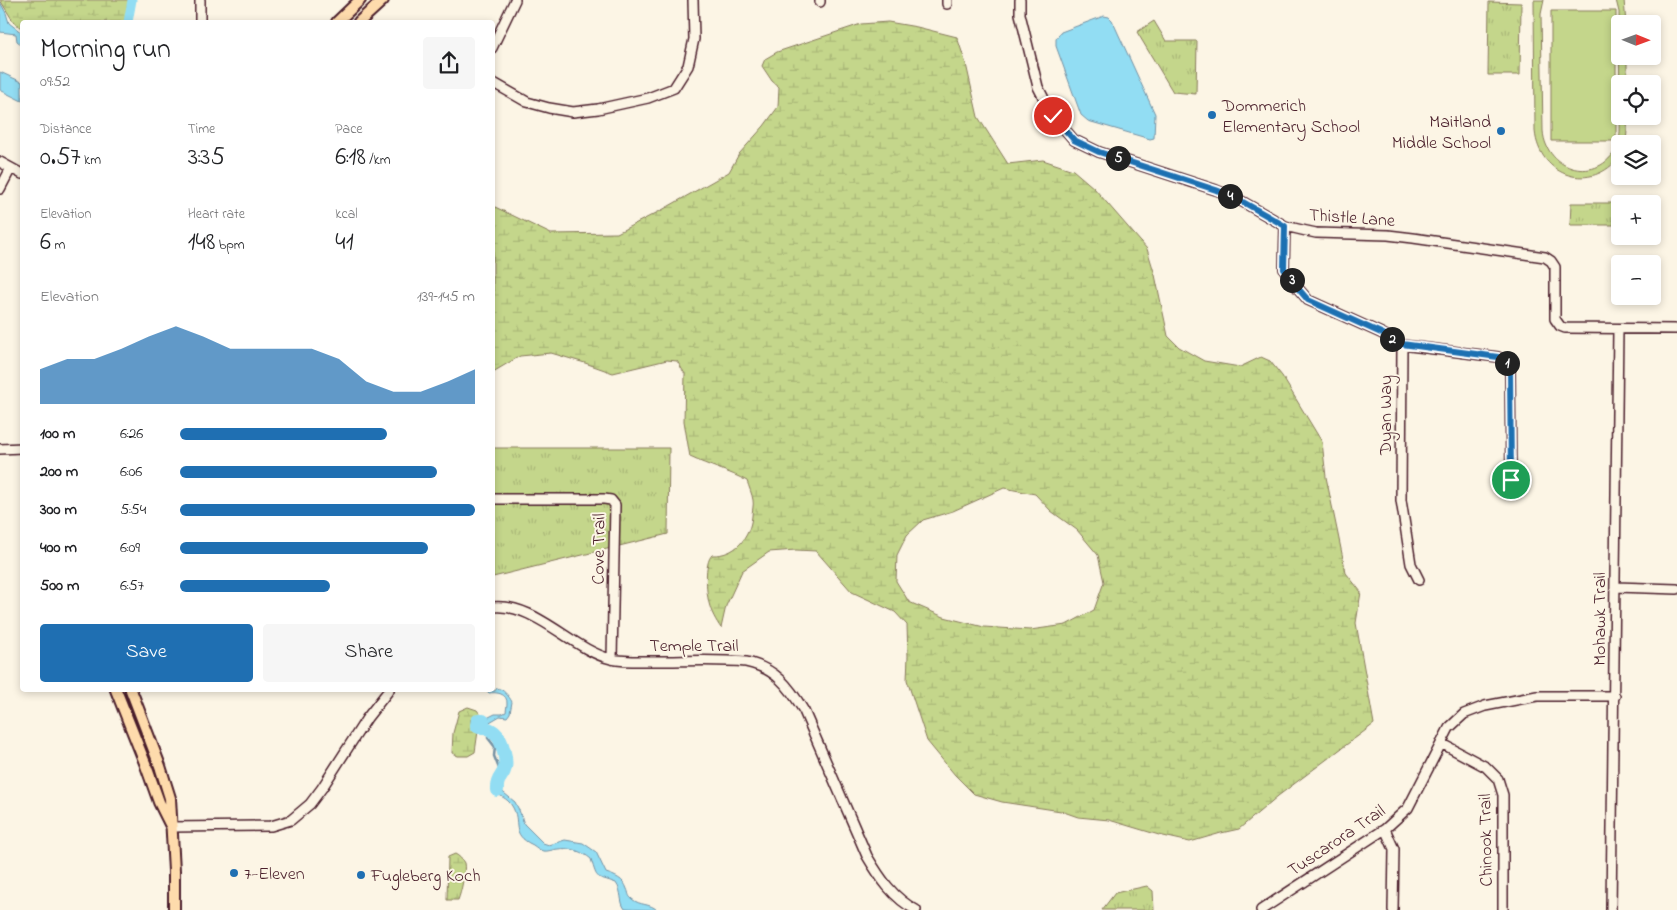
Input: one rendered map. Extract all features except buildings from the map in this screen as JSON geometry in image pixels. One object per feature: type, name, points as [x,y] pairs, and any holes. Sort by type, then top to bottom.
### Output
[{"type":"main road","points":[[339,20],[360,0]]},
{"type":"main road","points":[[361,20],[383,0]]},
{"type":"main road","points":[[117,692],[145,763],[158,802],[171,827]]},
{"type":"main road","points":[[132,692],[170,798],[174,910]]},
{"type":"street","points":[[200,0],[200,20]]},
{"type":"street","points":[[495,42],[515,0]]},
{"type":"street","points":[[495,84],[527,102],[573,112],[598,109],[648,98],[674,88],[688,66],[694,39],[693,0]]},
{"type":"street","name":"Thistle Lane","points":[[1020,0],[1020,14],[1038,87],[1053,116],[1074,140],[1099,152],[1236,198],[1285,226],[1316,233],[1388,235],[1545,257],[1555,267],[1554,314],[1557,324],[1565,328],[1677,329]]},
{"type":"street","points":[[0,162],[20,173]]},
{"type":"street","points":[[0,189],[11,168]]},
{"type":"street","points":[[1285,226],[1284,269],[1308,300],[1402,344],[1498,357],[1506,361],[1510,368],[1511,480]]},
{"type":"street","name":"Mohawk Trail","points":[[1611,910],[1618,329]]},
{"type":"street","name":"Dyan Way","points":[[1402,344],[1401,500],[1411,564],[1419,580]]},
{"type":"street","points":[[0,449],[20,448]]},
{"type":"street","name":"Cove Trail","points":[[495,499],[604,499],[611,500],[615,505],[612,659]]},
{"type":"street","points":[[1616,587],[1677,589]]},
{"type":"street","name":"Temple Trail","points":[[495,607],[515,609],[536,618],[586,648],[612,659],[639,662],[740,661],[760,666],[776,675],[790,689],[804,711],[867,856],[893,893],[916,910]]},
{"type":"street","points":[[171,827],[271,826],[291,820],[310,804],[367,718],[387,692]]},
{"type":"street","name":"Tuscarora Trail","points":[[1261,910],[1386,829],[1408,808],[1440,743],[1449,728],[1464,714],[1485,706],[1537,696],[1615,696]]},
{"type":"street","name":"Chinook Trail","points":[[1440,743],[1486,767],[1498,779],[1503,795],[1503,910]]},
{"type":"street","points":[[1386,829],[1394,849],[1393,910]]},
{"type":"green space","points":[[0,0],[132,0],[129,20],[20,20],[20,27],[13,21]]},
{"type":"green space","points":[[1534,0],[1544,0],[1541,14],[1543,131],[1546,145],[1553,156],[1563,164],[1574,169],[1598,166],[1611,156],[1611,165],[1595,175],[1582,177],[1568,175],[1556,169],[1546,160],[1539,147],[1535,131]]},
{"type":"green space","points":[[1616,0],[1624,0],[1625,15],[1619,15]]},
{"type":"green space","points":[[1489,2],[1521,3],[1520,75],[1488,75]]},
{"type":"green space","points":[[1551,11],[1616,11],[1616,15],[1611,15],[1611,65],[1616,65],[1616,75],[1611,75],[1611,125],[1616,125],[1616,135],[1611,135],[1611,141],[1551,141]]},
{"type":"green space","points":[[1154,21],[1166,41],[1197,41],[1196,94],[1173,92],[1137,32]]},
{"type":"green space","points":[[888,22],[957,37],[966,64],[978,117],[1008,164],[1043,160],[1073,170],[1094,188],[1147,249],[1155,275],[1168,336],[1179,347],[1204,361],[1240,367],[1261,357],[1270,361],[1282,376],[1322,442],[1326,477],[1346,573],[1361,592],[1356,623],[1374,724],[1278,796],[1239,829],[1190,842],[1109,820],[1078,817],[1061,811],[1002,802],[974,794],[955,775],[927,741],[907,680],[907,625],[895,612],[852,592],[816,551],[769,552],[742,571],[726,606],[721,628],[712,613],[708,598],[706,578],[709,559],[712,555],[720,555],[734,549],[745,538],[751,524],[753,500],[747,481],[690,457],[684,421],[685,374],[677,361],[667,360],[613,373],[551,353],[520,356],[495,371],[495,207],[551,234],[617,233],[662,210],[729,172],[739,154],[778,107],[779,87],[772,81],[762,66],[765,59],[777,52],[861,24]],"holes":[[[1004,488],[1035,494],[1051,511],[1077,530],[1098,555],[1104,582],[1094,610],[1066,625],[1030,630],[984,627],[944,617],[909,602],[896,581],[897,555],[907,535],[923,520],[953,511]]]},
{"type":"green space","points":[[1620,65],[1627,65],[1627,75],[1620,75]]},
{"type":"green space","points":[[1620,125],[1627,125],[1627,135],[1620,135]]},
{"type":"green space","points":[[1571,203],[1611,203],[1611,225],[1570,225]]},
{"type":"green space","points":[[495,448],[669,448],[668,534],[495,577]]},
{"type":"green space","points":[[468,707],[477,710],[480,714],[474,717],[472,725],[478,731],[475,752],[468,756],[458,756],[452,753],[453,733],[459,711]]},
{"type":"green space","points":[[455,854],[464,863],[463,882],[458,900],[447,900],[448,857]]},
{"type":"green space","points":[[1147,886],[1153,891],[1154,910],[1102,910],[1115,893]]},
{"type":"water","points":[[0,2],[9,23],[20,31],[20,43],[17,41],[16,34],[0,32]]},
{"type":"water","points":[[1104,16],[1112,20],[1155,114],[1154,138],[1150,139],[1088,121],[1081,115],[1056,46],[1056,39],[1061,32]]},
{"type":"water","points":[[0,72],[20,81],[20,100],[0,90]]},
{"type":"water","points":[[497,688],[509,697],[512,702],[510,713],[507,717],[500,716],[488,723],[479,724],[484,727],[482,730],[479,730],[471,723],[471,719],[481,714],[485,719],[495,714],[506,712],[507,700],[504,695],[488,692],[495,691]]},
{"type":"water","points":[[498,773],[502,774],[499,789],[515,802],[524,824],[543,843],[549,845],[565,840],[583,843],[596,852],[606,873],[624,883],[631,898],[638,903],[651,906],[657,910],[625,909],[616,883],[598,877],[591,859],[584,854],[567,849],[543,851],[521,837],[512,806],[495,790],[495,780]]},
{"type":"waterway","points":[[128,20],[132,0]]},
{"type":"waterway","points":[[483,721],[478,721],[477,725],[489,729],[498,736],[505,755],[505,768],[499,780],[497,790]]},
{"type":"waterway","points":[[481,727],[488,734],[488,738],[495,747],[494,756],[500,771],[498,776]]},
{"type":"place","name":"Dommerich Elementary School","points":[[1212,115]]},
{"type":"place","name":"Maitland Middle School","points":[[1501,131]]},
{"type":"place","name":"7-Eleven","points":[[234,873]]},
{"type":"place","name":"Fugleberg Koch","points":[[361,875]]},
{"type":"route","points":[[1053,116],[1074,140],[1099,152],[1216,190],[1236,198],[1285,226],[1284,269],[1308,300],[1402,344],[1498,357],[1506,361],[1510,368],[1511,480]]}]
